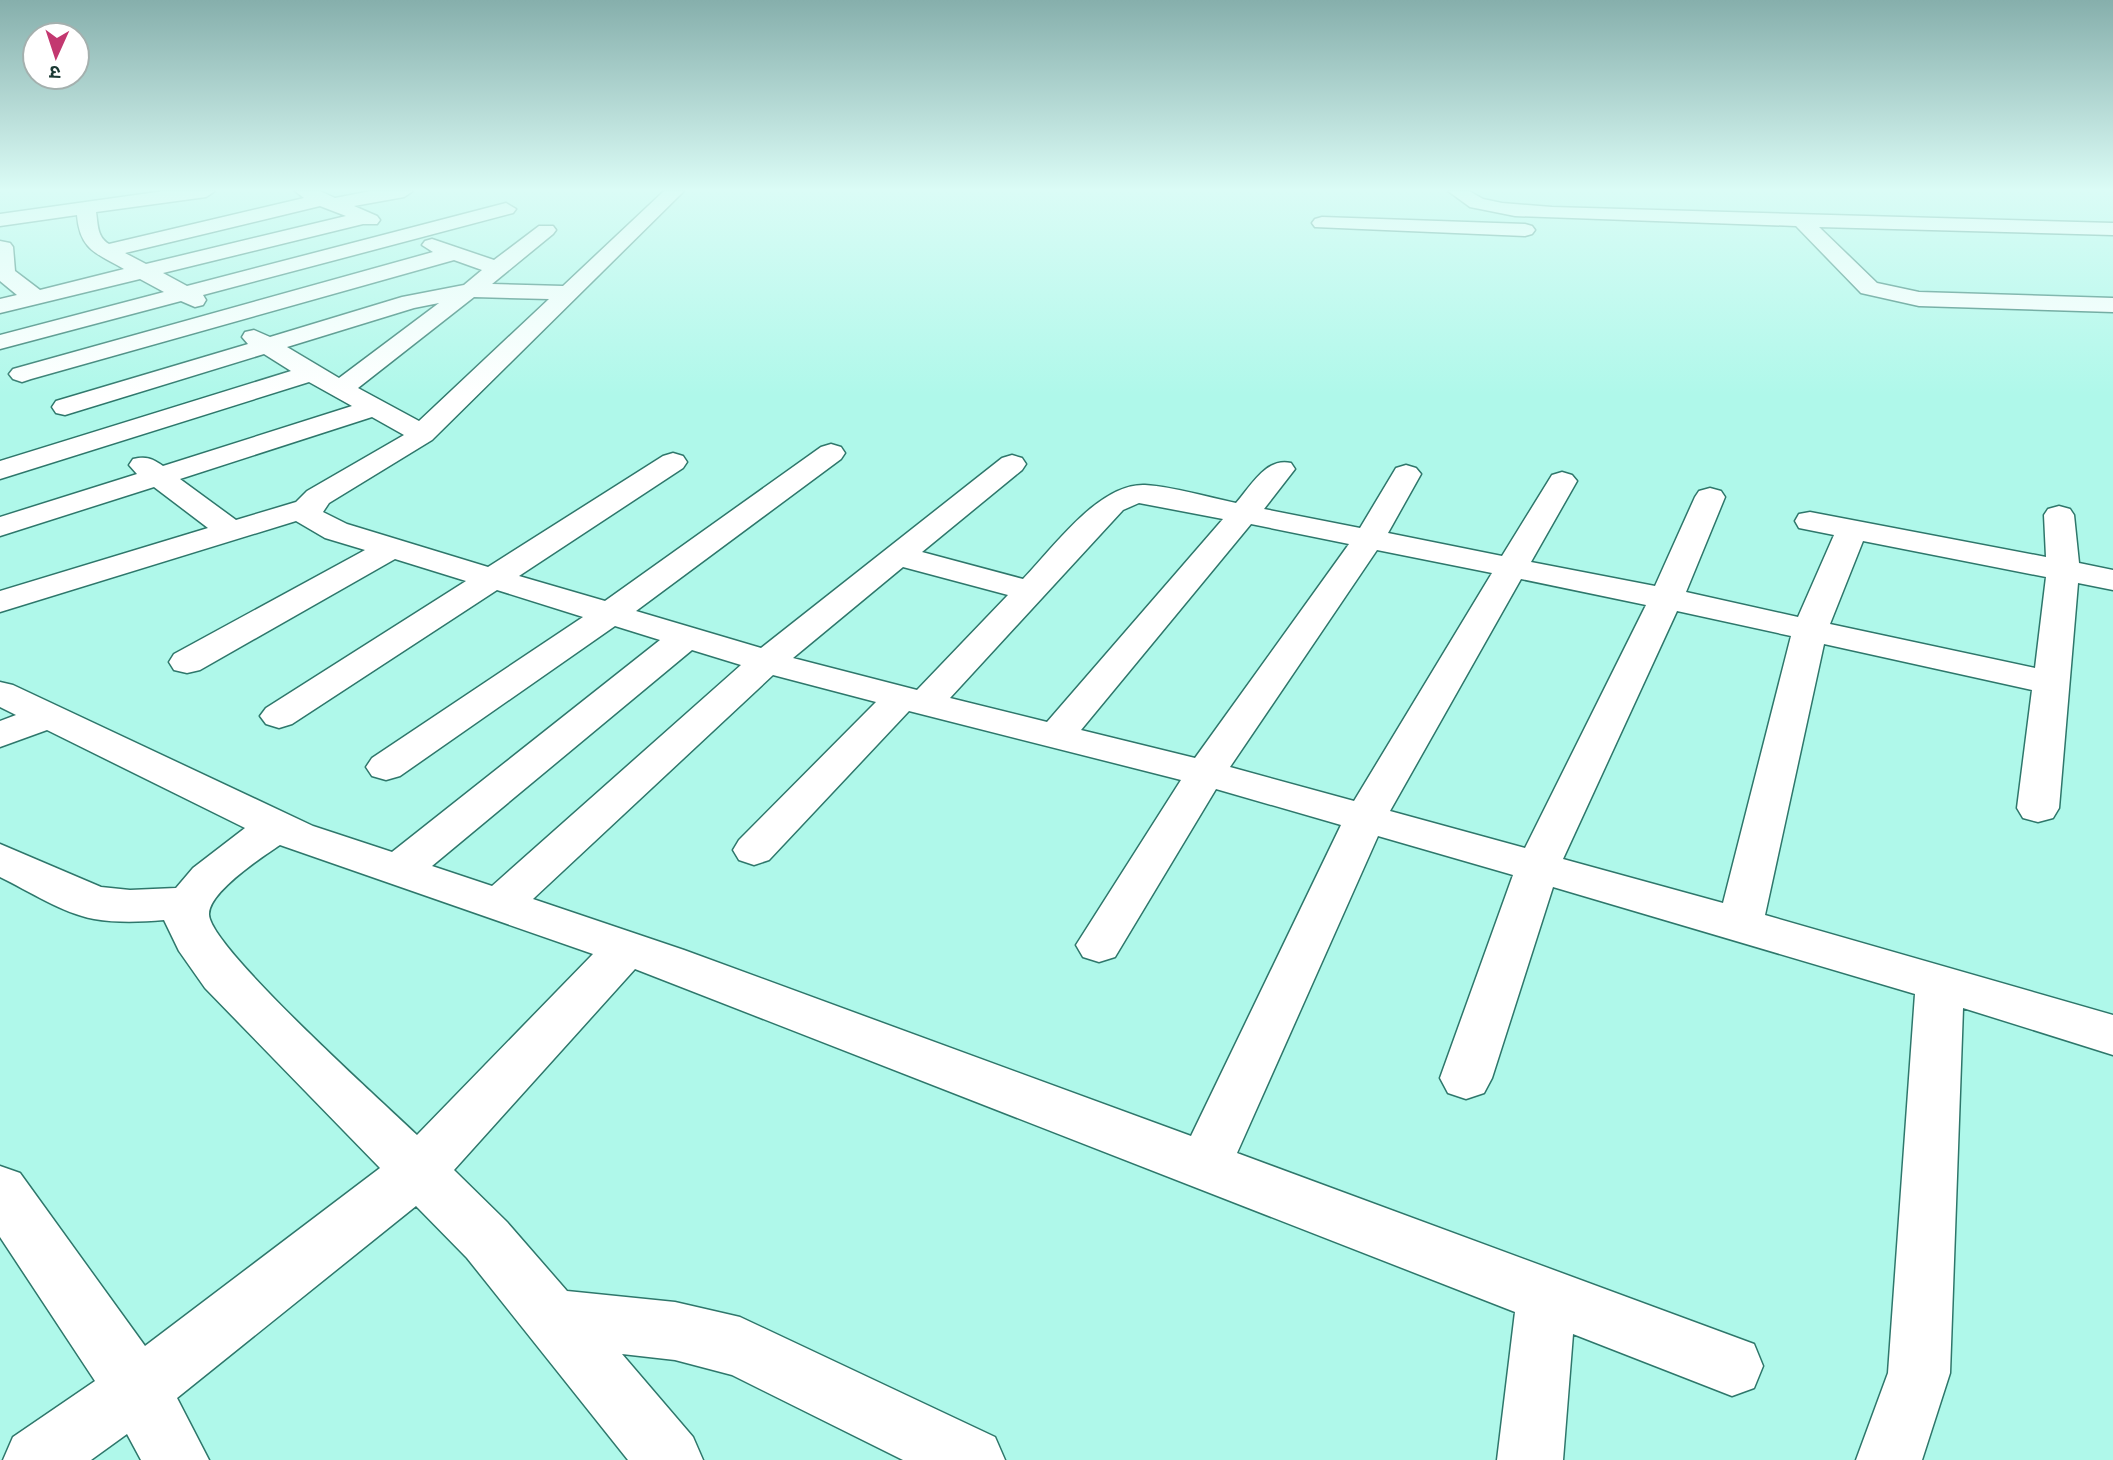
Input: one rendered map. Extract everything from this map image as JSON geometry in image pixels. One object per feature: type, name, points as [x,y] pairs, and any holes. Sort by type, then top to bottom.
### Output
[{"type":"street","points":[[120,259],[183,293],[311,373],[422,435]]},
{"type":"street","points":[[0,306],[196,259]]},
{"type":"street","points":[[0,342],[314,259]]},
{"type":"street","points":[[11,365],[223,318],[433,259]]},
{"type":"street","points":[[473,259],[498,268]]},
{"type":"street","points":[[340,389],[509,259]]},
{"type":"street","points":[[0,602],[307,508],[318,497],[422,435],[604,259]]},
{"type":"street","points":[[1839,259],[1869,288],[1919,299],[2113,305]]},
{"type":"street","points":[[2,273],[36,297]]},
{"type":"street","points":[[65,407],[410,302],[471,289],[569,293]]},
{"type":"street","points":[[11,365],[231,531]]},
{"type":"street","points":[[0,470],[311,373]]},
{"type":"street","points":[[0,527],[374,408]]},
{"type":"street","points":[[386,767],[610,614],[831,453]]},
{"type":"street","points":[[279,716],[673,462]]},
{"type":"street","points":[[499,905],[767,662],[1012,464]]},
{"type":"street","points":[[1056,736],[1281,469]]},
{"type":"street","points":[[1099,945],[1205,773],[1368,539],[1406,474]]},
{"type":"street","points":[[1204,1166],[1365,818],[1562,481]]},
{"type":"street","points":[[754,850],[1030,591],[1112,504],[1133,495],[1156,496],[1666,599],[2051,684]]},
{"type":"street","points":[[1466,1078],[1538,867],[1666,599],[1710,497]]},
{"type":"street","points":[[307,508],[308,516],[336,531],[767,662],[912,701],[1205,773],[1740,925],[2113,1035]]},
{"type":"street","points":[[2038,808],[2063,570],[2059,515]]},
{"type":"street","points":[[1810,521],[2113,580]]},
{"type":"street","points":[[1740,925],[1810,630],[1852,529]]},
{"type":"street","points":[[187,662],[392,548]]},
{"type":"street","points":[[898,556],[1030,591]]},
{"type":"street","points":[[398,870],[686,637]]},
{"type":"street","points":[[0,693],[298,836],[627,948],[1732,1366]]},
{"type":"street","points":[[0,735],[49,716]]},
{"type":"street","points":[[277,826],[211,876],[187,903],[186,916],[196,941],[222,975],[487,1240],[670,1460]]},
{"type":"street","points":[[0,859],[94,903],[130,906],[187,903]]},
{"type":"street","points":[[36,1460],[138,1390],[418,1171],[627,948]]},
{"type":"street","points":[[1889,1460],[1919,1373],[1940,983]]},
{"type":"street","points":[[0,1190],[138,1390],[176,1460]]},
{"type":"street","points":[[1530,1460],[1546,1297]]},
{"type":"street","points":[[552,1318],[675,1331],[740,1347],[969,1460]]}]
